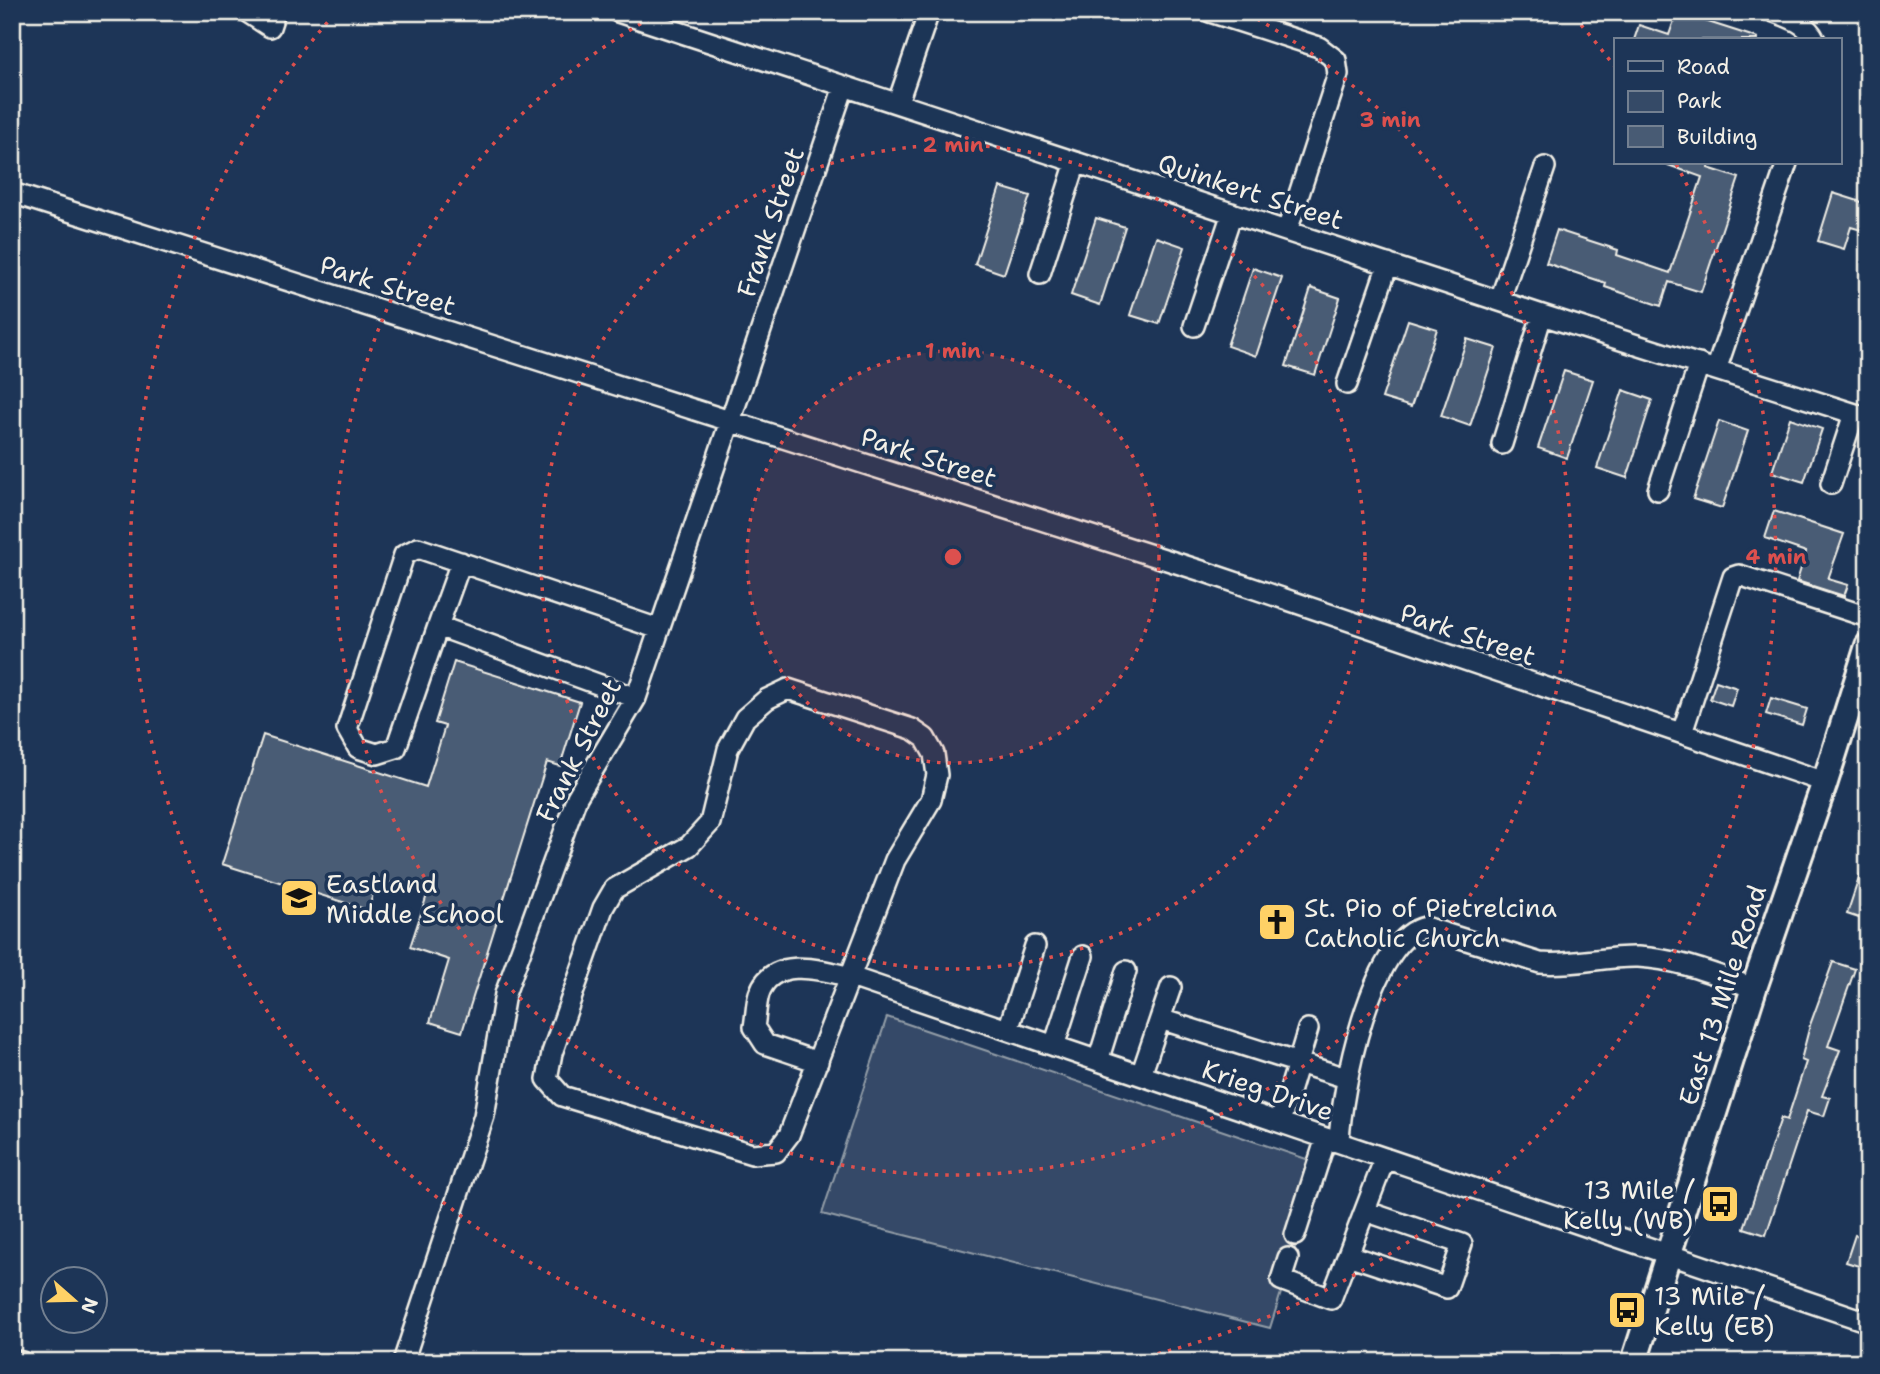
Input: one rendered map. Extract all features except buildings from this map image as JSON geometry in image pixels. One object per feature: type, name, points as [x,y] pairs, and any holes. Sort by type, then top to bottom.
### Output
[{"type":"main road","name":"East 13 Mile Road","points":[[1634,1362],[1754,988],[1825,782],[1868,646]]},
{"type":"street","points":[[247,12],[270,27],[275,12]]},
{"type":"street","name":"Quinkert Street","points":[[618,12],[1542,315],[1861,416]]},
{"type":"street","points":[[898,102],[929,12]]},
{"type":"street","points":[[1210,12],[1258,20],[1319,47],[1336,60],[1338,74],[1287,231]]},
{"type":"street","points":[[1774,12],[1787,16],[1810,30],[1814,38]]},
{"type":"street","name":"Frank Street","points":[[403,1362],[484,1116],[505,994],[577,797],[636,698],[844,86]]},
{"type":"street","points":[[1040,274],[1076,162]]},
{"type":"street","points":[[1658,490],[1787,164]]},
{"type":"street","points":[[1500,300],[1545,167]]},
{"type":"street","name":"Park Street","points":[[12,193],[1191,568],[1825,782]]},
{"type":"street","points":[[1194,326],[1232,213]]},
{"type":"street","points":[[1347,384],[1388,264]]},
{"type":"street","points":[[1502,444],[1542,315]]},
{"type":"street","points":[[1831,484],[1861,416]]},
{"type":"street","points":[[461,562],[396,748],[377,754],[358,748],[347,729],[404,555],[418,548],[461,562],[659,629]]},
{"type":"street","points":[[1682,733],[1734,578],[1738,575],[1868,617]]},
{"type":"street","points":[[438,626],[636,698]]},
{"type":"street","points":[[788,689],[912,729],[925,738],[934,754],[937,775],[931,800],[895,860],[818,1062],[789,1135],[776,1152],[752,1154],[562,1096],[547,1079],[552,1053],[603,908],[614,888],[689,846],[710,823],[728,749],[745,718],[766,699],[788,689]]},
{"type":"street","points":[[1295,1236],[1332,1140],[1346,1078],[1371,993],[1396,948],[1415,929],[1425,927],[1540,963],[1557,965],[1636,957],[1667,960],[1754,988]]},
{"type":"street","points":[[1008,1030],[1035,946]]},
{"type":"street","points":[[1054,1045],[1083,956]]},
{"type":"street","name":"Krieg Drive","points":[[818,1062],[765,1044],[754,1027],[760,992],[771,975],[791,968],[821,969],[851,977],[1868,1322]]},
{"type":"street","points":[[1098,1060],[1126,971]]},
{"type":"street","points":[[1141,1075],[1171,987]]},
{"type":"street","points":[[1160,1019],[1346,1078]]},
{"type":"street","points":[[1280,1122],[1308,1029]]},
{"type":"street","points":[[1288,1258],[1281,1280],[1331,1299],[1385,1158]]},
{"type":"street","points":[[1348,1255],[1447,1288],[1462,1244],[1365,1211]]},
{"type":"street","points":[[12,1360],[22,1362]]},
{"type":"green space","points":[[887,1017],[1321,1164],[1270,1328],[822,1214]]},
{"type":"place","name":"Eastland Middle School","points":[[299,898]]},
{"type":"place","name":"St. Pio of Pietrelcina Catholic Church","points":[[1277,922]]},
{"type":"place","name":"13 Mile / Kelly (WB)","points":[[1720,1204]]},
{"type":"place","name":"13 Mile / Kelly (EB)","points":[[1627,1310]]}]
